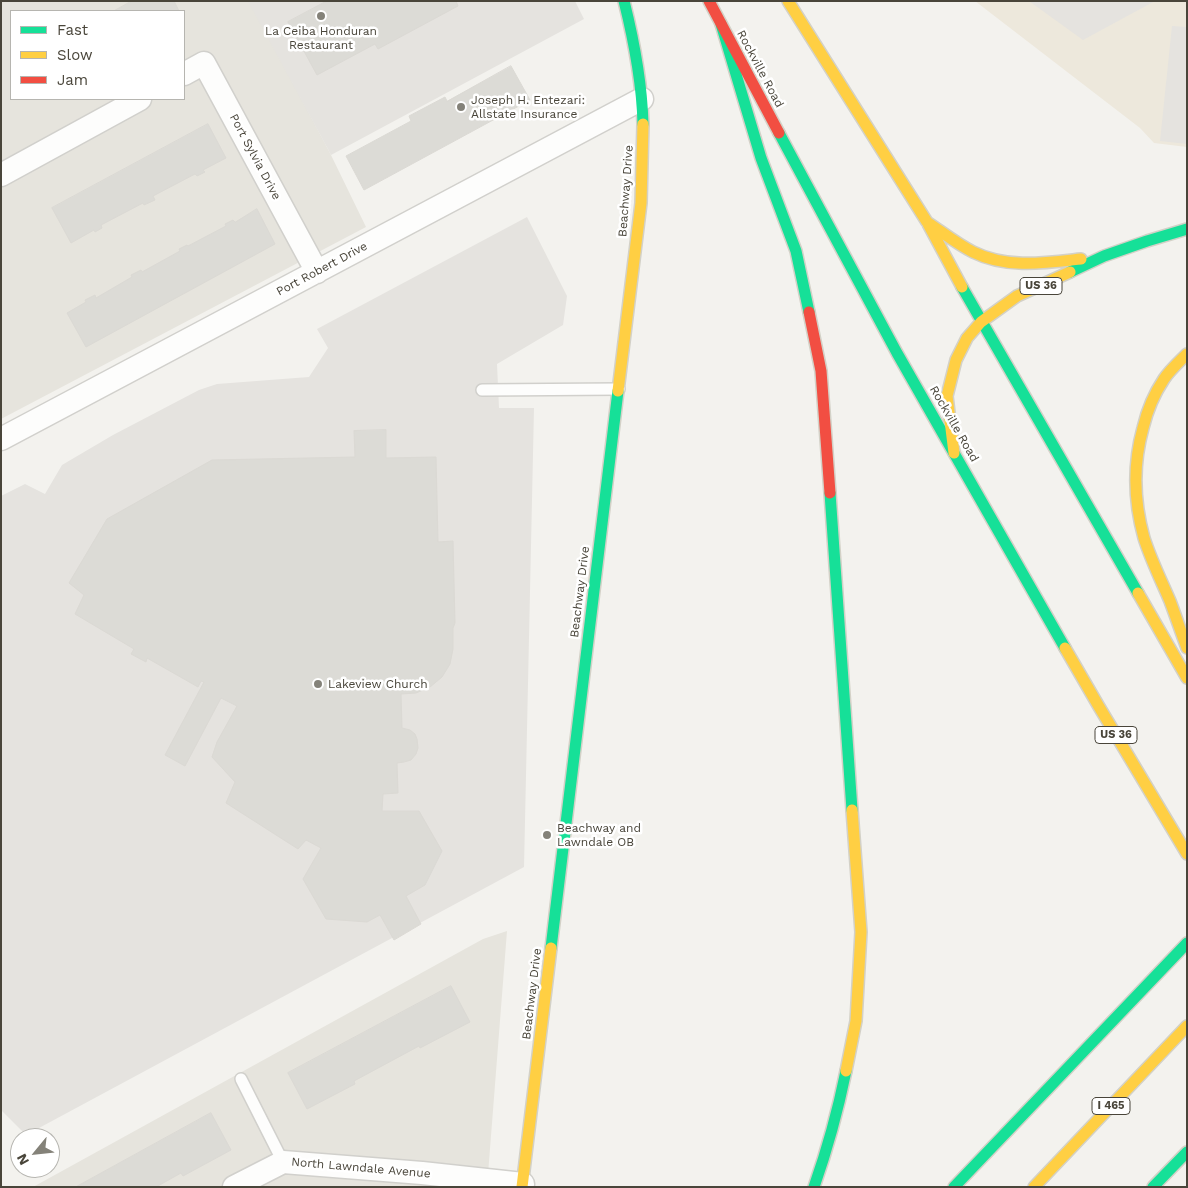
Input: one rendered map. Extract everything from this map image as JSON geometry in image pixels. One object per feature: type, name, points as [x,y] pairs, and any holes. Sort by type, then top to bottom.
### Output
[{"type":"main road","name":"Beachway Drive","points":[[522,1185],[639,226],[643,177],[642,99],[636,55],[624,1]]},
{"type":"main road","name":"Rockville Road","points":[[709,1],[897,353],[1098,705],[1187,854]]},
{"type":"main road","points":[[788,1],[927,222],[981,322],[1187,678]]},
{"type":"main road","points":[[721,24],[761,158],[796,251],[821,371],[861,932],[856,1021],[842,1091],[814,1187]]},
{"type":"main road","points":[[927,222],[967,249],[997,260],[1019,264],[1038,264],[1104,256]]},
{"type":"main road","name":"US 36","points":[[954,453],[946,396],[956,360],[967,338],[981,322],[1017,296],[1104,256],[1187,229]]},
{"type":"main road","points":[[1187,354],[1162,381],[1148,410],[1139,441],[1136,474],[1137,506],[1144,536],[1156,571],[1171,602],[1187,648]]},
{"type":"main road","points":[[954,1187],[1187,943]]},
{"type":"main road","name":"I 465","points":[[1034,1187],[1187,1026]]},
{"type":"main road","points":[[1153,1187],[1187,1152]]},
{"type":"street","name":"Port Sylvia Drive","points":[[185,73],[204,63],[317,272]]},
{"type":"street","name":"Port Robert Drive","points":[[1,439],[642,99]]},
{"type":"street","points":[[1,176],[138,100]]},
{"type":"street","name":"North Lawndale Avenue","points":[[234,1187],[283,1162],[422,1173],[522,1185]]},
{"type":"lane","points":[[482,390],[619,389]]},
{"type":"lane","points":[[242,1079],[283,1162]]},
{"type":"shaded area","points":[[1,1],[250,1],[331,155],[366,227],[1,419]]},
{"type":"shaded area","points":[[248,1],[575,1],[584,19],[331,155]]},
{"type":"shaded area","points":[[975,1],[1187,1],[1187,147],[1154,143],[1140,128]]},
{"type":"shaded area","points":[[1029,1],[1155,1],[1083,40]]},
{"type":"shaded area","points":[[1172,26],[1187,27],[1187,144],[1160,141]]},
{"type":"shaded area","points":[[527,217],[567,296],[563,325],[497,364],[499,408],[534,408],[524,867],[39,1128],[19,1128],[1,1110],[1,496],[25,484],[45,494],[62,465],[113,435],[199,390],[217,384],[309,377],[328,348],[317,329]]},
{"type":"shaded area","points":[[507,931],[487,1187],[33,1187],[49,1178],[60,1178],[60,1172],[483,939]]},
{"type":"building","points":[[132,1],[174,1],[178,10],[116,10]]},
{"type":"building","points":[[327,1],[456,1],[458,6],[378,49],[375,44],[317,75],[288,22]]},
{"type":"building","points":[[511,66],[530,100],[364,190],[346,156],[411,121],[409,116],[445,97],[447,101]]},
{"type":"building","points":[[208,124],[226,158],[203,170],[205,172],[197,176],[195,174],[153,196],[155,200],[144,205],[143,203],[101,225],[102,228],[95,232],[94,230],[71,243],[52,208]]},
{"type":"building","points":[[257,209],[275,244],[86,347],[67,313],[86,302],[85,300],[95,295],[96,298],[132,277],[131,275],[141,270],[142,272],[180,251],[179,249],[226,226],[225,224],[233,220],[235,222]]},
{"type":"building","name":"Lakeview Church","points":[[386,430],[386,458],[436,457],[438,542],[453,541],[455,623],[450,664],[442,677],[430,687],[416,693],[401,694],[402,728],[410,730],[415,734],[418,748],[411,760],[397,763],[398,793],[383,794],[382,811],[419,811],[442,851],[425,885],[406,896],[421,924],[394,940],[380,915],[367,922],[326,919],[303,879],[321,848],[306,840],[298,849],[226,803],[235,782],[212,757],[217,742],[237,706],[221,698],[185,766],[165,755],[204,682],[201,681],[198,687],[147,658],[146,662],[131,654],[134,649],[75,614],[84,595],[69,583],[107,519],[212,460],[355,457],[354,431]]},
{"type":"building","points":[[451,986],[470,1022],[420,1048],[419,1046],[354,1081],[355,1084],[307,1109],[288,1073]]},
{"type":"building","points":[[211,1113],[231,1150],[183,1176],[181,1173],[156,1187],[76,1187]]},
{"type":"traffic: fast","points":[[624,1],[637,62],[643,124]]},
{"type":"traffic: fast","points":[[721,24],[761,158],[796,251],[809,312]]},
{"type":"traffic: fast","points":[[779,133],[897,353],[1065,648]]},
{"type":"traffic: fast","points":[[1070,272],[1104,256],[1187,229]]},
{"type":"traffic: fast","points":[[962,287],[1138,593]]},
{"type":"traffic: fast","points":[[551,948],[618,391]]},
{"type":"traffic: fast","points":[[830,493],[852,810]]},
{"type":"traffic: fast","points":[[954,1187],[1187,943]]},
{"type":"traffic: fast","points":[[814,1187],[832,1130],[846,1071]]},
{"type":"traffic: fast","points":[[1153,1187],[1187,1152]]},
{"type":"traffic: slow","points":[[788,1],[927,222],[962,287]]},
{"type":"traffic: slow","points":[[618,391],[641,203],[643,124]]},
{"type":"traffic: slow","points":[[927,222],[967,249],[999,261],[1026,263],[1081,259]]},
{"type":"traffic: slow","points":[[954,453],[947,396],[956,360],[967,338],[981,322],[1017,296],[1070,272]]},
{"type":"traffic: slow","points":[[1187,354],[1164,379],[1149,409],[1140,442],[1136,469],[1138,511],[1144,538],[1187,648]]},
{"type":"traffic: slow","points":[[1138,593],[1187,678]]},
{"type":"traffic: slow","points":[[1065,648],[1187,854]]},
{"type":"traffic: slow","points":[[846,1071],[856,1021],[861,932],[852,810]]},
{"type":"traffic: slow","points":[[522,1187],[551,948]]},
{"type":"traffic: slow","points":[[1034,1187],[1187,1026]]},
{"type":"traffic: jam","points":[[709,1],[779,133]]},
{"type":"traffic: jam","points":[[809,312],[821,371],[830,493]]},
{"type":"place","name":"La Ceiba Honduran Restaurant","points":[[321,16]]},
{"type":"place","name":"Joseph H. Entezari: Allstate Insurance","points":[[461,107]]},
{"type":"place","name":"Lakeview Church","points":[[318,684]]},
{"type":"place","name":"Beachway and Lawndale OB","points":[[547,835]]}]
